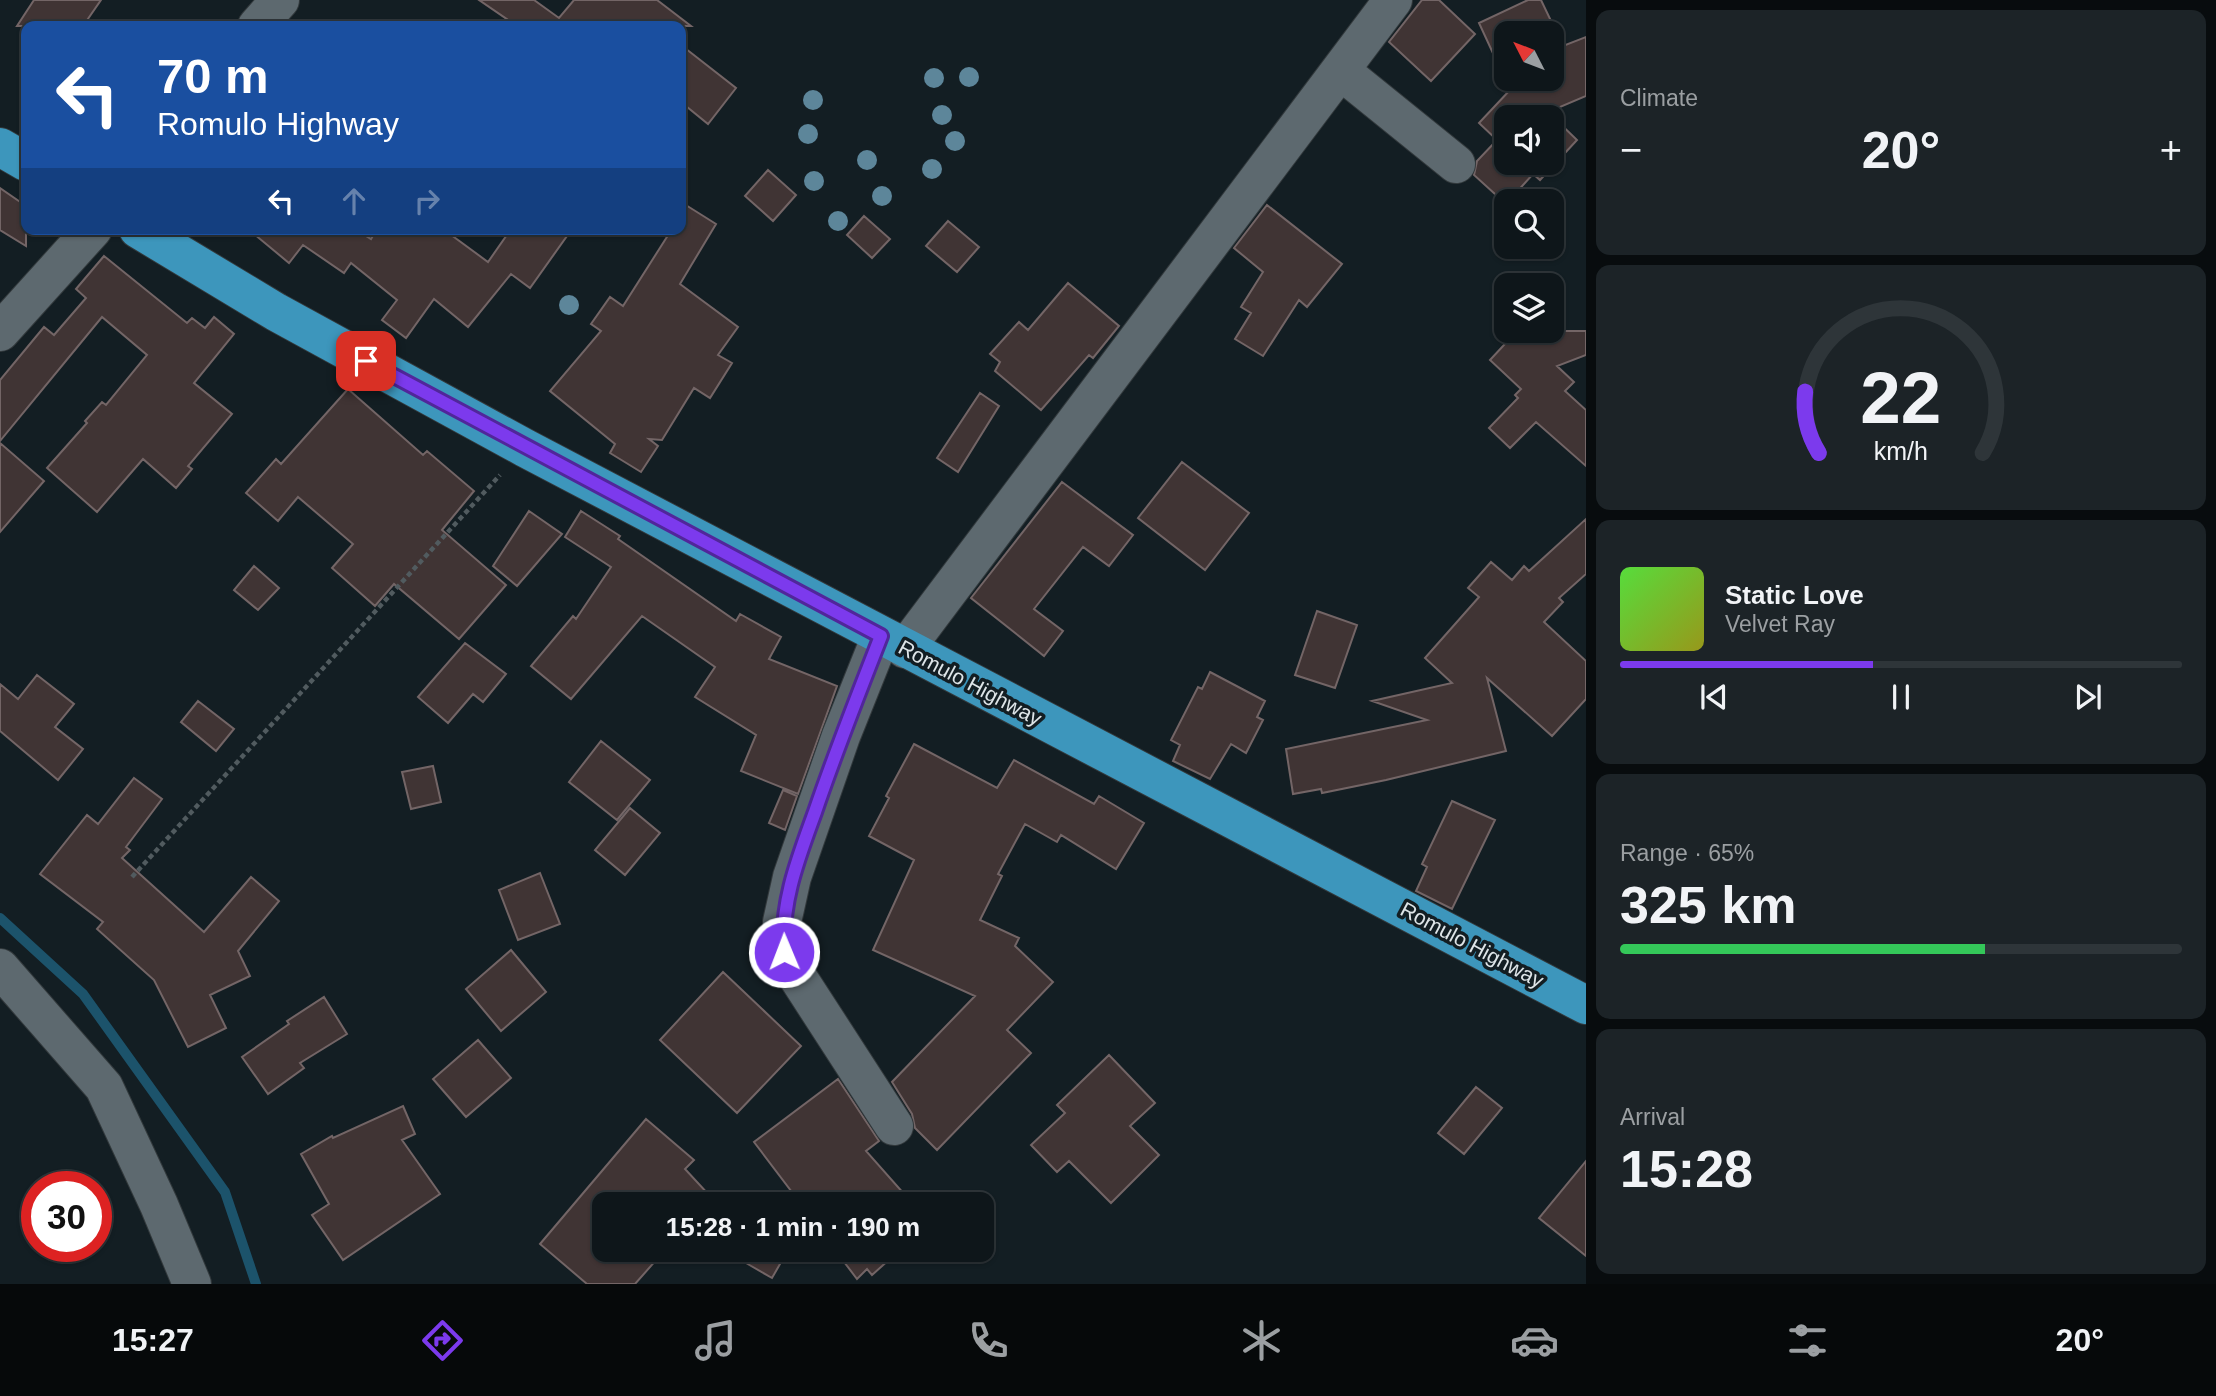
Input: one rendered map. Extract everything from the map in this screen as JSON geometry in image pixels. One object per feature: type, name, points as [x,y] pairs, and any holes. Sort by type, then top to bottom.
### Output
[{"type":"highway","points":[[0,147],[21,159]]},
{"type":"highway","name":"Romulo Highway","points":[[148,235],[276,312],[525,448],[1586,1004]]},
{"type":"street","points":[[261,21],[279,0]]},
{"type":"street","points":[[894,1126],[784,952],[782,922],[792,877],[828,774],[893,643],[1341,71],[1393,0]]},
{"type":"street","points":[[1341,71],[1456,164]]},
{"type":"street","points":[[0,332],[88,235]]},
{"type":"street","points":[[0,968],[104,1087],[192,1284]]},
{"type":"path","points":[[132,877],[525,448]]},
{"type":"building","points":[[34,0],[101,0],[86,21],[21,21],[21,26],[17,26]]},
{"type":"building","points":[[479,0],[534,0],[559,18],[574,0],[657,0],[684,21],[510,21]]},
{"type":"building","points":[[1422,0],[1439,0],[1475,34],[1431,81],[1389,42]]},
{"type":"building","points":[[1528,0],[1541,0],[1551,21],[1494,21],[1494,55],[1479,23]]},
{"type":"building","points":[[1586,37],[1586,96],[1564,105],[1496,105],[1509,91],[1564,91],[1564,46]]},
{"type":"building","points":[[686,49],[736,88],[708,124],[686,106]]},
{"type":"building","points":[[1494,107],[1494,137],[1479,123]]},
{"type":"building","points":[[1564,127],[1577,140],[1564,154]]},
{"type":"building","points":[[1494,143],[1494,175],[1532,175],[1520,189],[1494,189],[1494,193],[1474,175],[1477,161]]},
{"type":"building","points":[[768,170],[796,195],[773,221],[745,196]]},
{"type":"building","points":[[0,188],[21,203],[21,235],[26,235],[26,246],[0,230]]},
{"type":"building","points":[[686,205],[716,224],[680,284],[738,327],[718,355],[732,363],[710,398],[694,388],[662,440],[649,439],[658,446],[641,472],[610,453],[615,444],[550,391],[601,331],[591,324],[610,297],[623,306],[668,235],[686,235]]},
{"type":"building","points":[[1267,205],[1342,264],[1307,307],[1299,300],[1263,356],[1235,339],[1251,313],[1241,307],[1263,272],[1234,248]]},
{"type":"building","points":[[864,216],[890,239],[872,258],[847,235]]},
{"type":"building","points":[[948,221],[979,247],[957,272],[926,246]]},
{"type":"building","points":[[255,235],[365,235],[371,239],[373,235],[451,235],[488,262],[507,235],[568,235],[530,288],[511,274],[468,327],[434,299],[406,338],[382,320],[397,300],[351,263],[344,273],[303,245],[289,263]]},
{"type":"building","points":[[104,256],[187,323],[192,318],[205,328],[214,317],[234,334],[194,383],[232,414],[188,466],[192,469],[176,488],[143,459],[97,512],[47,468],[87,423],[85,421],[102,402],[106,405],[147,355],[102,317],[0,441],[0,380],[44,327],[54,335],[86,298],[76,289]]},
{"type":"building","points":[[1068,283],[1119,326],[1093,358],[1089,355],[1041,410],[995,371],[1000,362],[990,354],[1019,322],[1028,330]]},
{"type":"building","points":[[1564,331],[1586,331],[1586,355],[1557,366],[1574,382],[1565,391],[1586,410],[1586,466],[1536,422],[1510,448],[1489,428],[1518,398],[1515,395],[1521,389],[1490,360],[1506,343],[1564,343]]},
{"type":"building","points":[[348,389],[423,455],[427,451],[474,491],[442,530],[506,585],[459,639],[394,584],[375,606],[332,568],[353,544],[298,497],[278,521],[246,493],[276,459],[281,464]]},
{"type":"building","points":[[980,393],[999,406],[958,472],[937,458]]},
{"type":"building","points":[[0,443],[44,481],[0,532]]},
{"type":"building","points":[[1182,462],[1249,513],[1205,570],[1138,518]]},
{"type":"building","points":[[1062,482],[1133,535],[1109,566],[1083,547],[1034,609],[1063,631],[1044,656],[971,598]]},
{"type":"building","points":[[529,511],[562,534],[517,586],[493,566]]},
{"type":"building","points":[[581,511],[620,536],[618,539],[736,621],[740,614],[781,637],[769,659],[837,686],[798,794],[741,771],[756,735],[695,697],[715,667],[642,616],[571,699],[531,666],[573,616],[576,619],[611,567],[565,537]]},
{"type":"building","points":[[1586,519],[1586,574],[1559,598],[1563,602],[1544,622],[1586,661],[1586,699],[1552,736],[1487,678],[1506,751],[1322,793],[1321,789],[1293,794],[1286,749],[1427,720],[1372,701],[1452,683],[1425,658],[1479,597],[1468,588],[1491,562],[1512,580],[1524,566],[1529,571]]},
{"type":"building","points":[[254,566],[279,588],[258,610],[234,590]]},
{"type":"building","points":[[1317,611],[1357,625],[1335,688],[1295,675]]},
{"type":"building","points":[[465,643],[506,674],[483,702],[473,694],[448,723],[418,697]]},
{"type":"building","points":[[1210,672],[1265,701],[1257,717],[1263,720],[1246,753],[1231,744],[1210,779],[1173,761],[1180,745],[1171,740],[1198,687],[1202,689]]},
{"type":"building","points":[[37,675],[74,704],[55,727],[83,749],[58,780],[0,731],[0,684],[18,699]]},
{"type":"building","points":[[198,701],[234,729],[216,751],[181,722]]},
{"type":"building","points":[[601,741],[650,780],[617,820],[569,782]]},
{"type":"building","points":[[914,744],[997,788],[1014,760],[1094,804],[1099,796],[1144,823],[1116,869],[1061,835],[1057,842],[1025,824],[998,874],[1002,876],[980,920],[1019,938],[1015,946],[1053,982],[1007,1030],[1031,1053],[937,1150],[915,1128],[912,1114],[892,1082],[975,996],[873,950],[914,860],[869,836],[889,798],[886,796]]},
{"type":"building","points":[[433,766],[441,802],[411,809],[402,772]]},
{"type":"building","points":[[134,778],[162,799],[126,847],[130,850],[122,858],[204,932],[251,877],[279,901],[238,951],[250,976],[210,995],[226,1028],[188,1047],[154,980],[97,929],[103,922],[40,874],[87,815],[98,824]]},
{"type":"building","points":[[783,790],[797,796],[785,830],[769,823]]},
{"type":"building","points":[[1452,801],[1495,820],[1452,909],[1416,891],[1427,867],[1422,864]]},
{"type":"building","points":[[630,808],[660,833],[625,875],[595,850]]},
{"type":"building","points":[[540,873],[560,924],[518,940],[499,890]]},
{"type":"building","points":[[511,950],[546,992],[501,1031],[466,989]]},
{"type":"building","points":[[723,972],[801,1046],[737,1113],[660,1040]]},
{"type":"building","points":[[324,997],[347,1034],[300,1063],[304,1068],[268,1094],[242,1057],[289,1024],[287,1021]]},
{"type":"building","points":[[478,1040],[511,1078],[466,1117],[433,1079]]},
{"type":"building","points":[[1109,1055],[1155,1103],[1130,1126],[1159,1155],[1111,1203],[1069,1161],[1057,1172],[1031,1145],[1065,1113],[1057,1105]]},
{"type":"building","points":[[838,1079],[879,1141],[866,1151],[902,1192],[792,1192],[754,1142]]},
{"type":"building","points":[[1476,1087],[1502,1108],[1464,1154],[1438,1133]]},
{"type":"building","points":[[403,1106],[415,1134],[402,1140],[440,1194],[343,1260],[312,1215],[329,1204],[301,1154],[332,1136],[333,1138]]},
{"type":"building","points":[[646,1119],[694,1160],[685,1169],[706,1192],[592,1192],[592,1262],[654,1262],[635,1284],[587,1284],[540,1244]]},
{"type":"building","points":[[1586,1161],[1586,1256],[1539,1218]]},
{"type":"building","points":[[747,1262],[781,1262],[772,1278]]},
{"type":"building","points":[[844,1262],[887,1262],[872,1275],[867,1269],[857,1279]]},
{"type":"waterway","points":[[0,918],[83,994],[225,1192],[256,1284]]},
{"type":"route","points":[[366,361],[881,636],[841,736],[792,877],[782,922],[784,952]]}]
